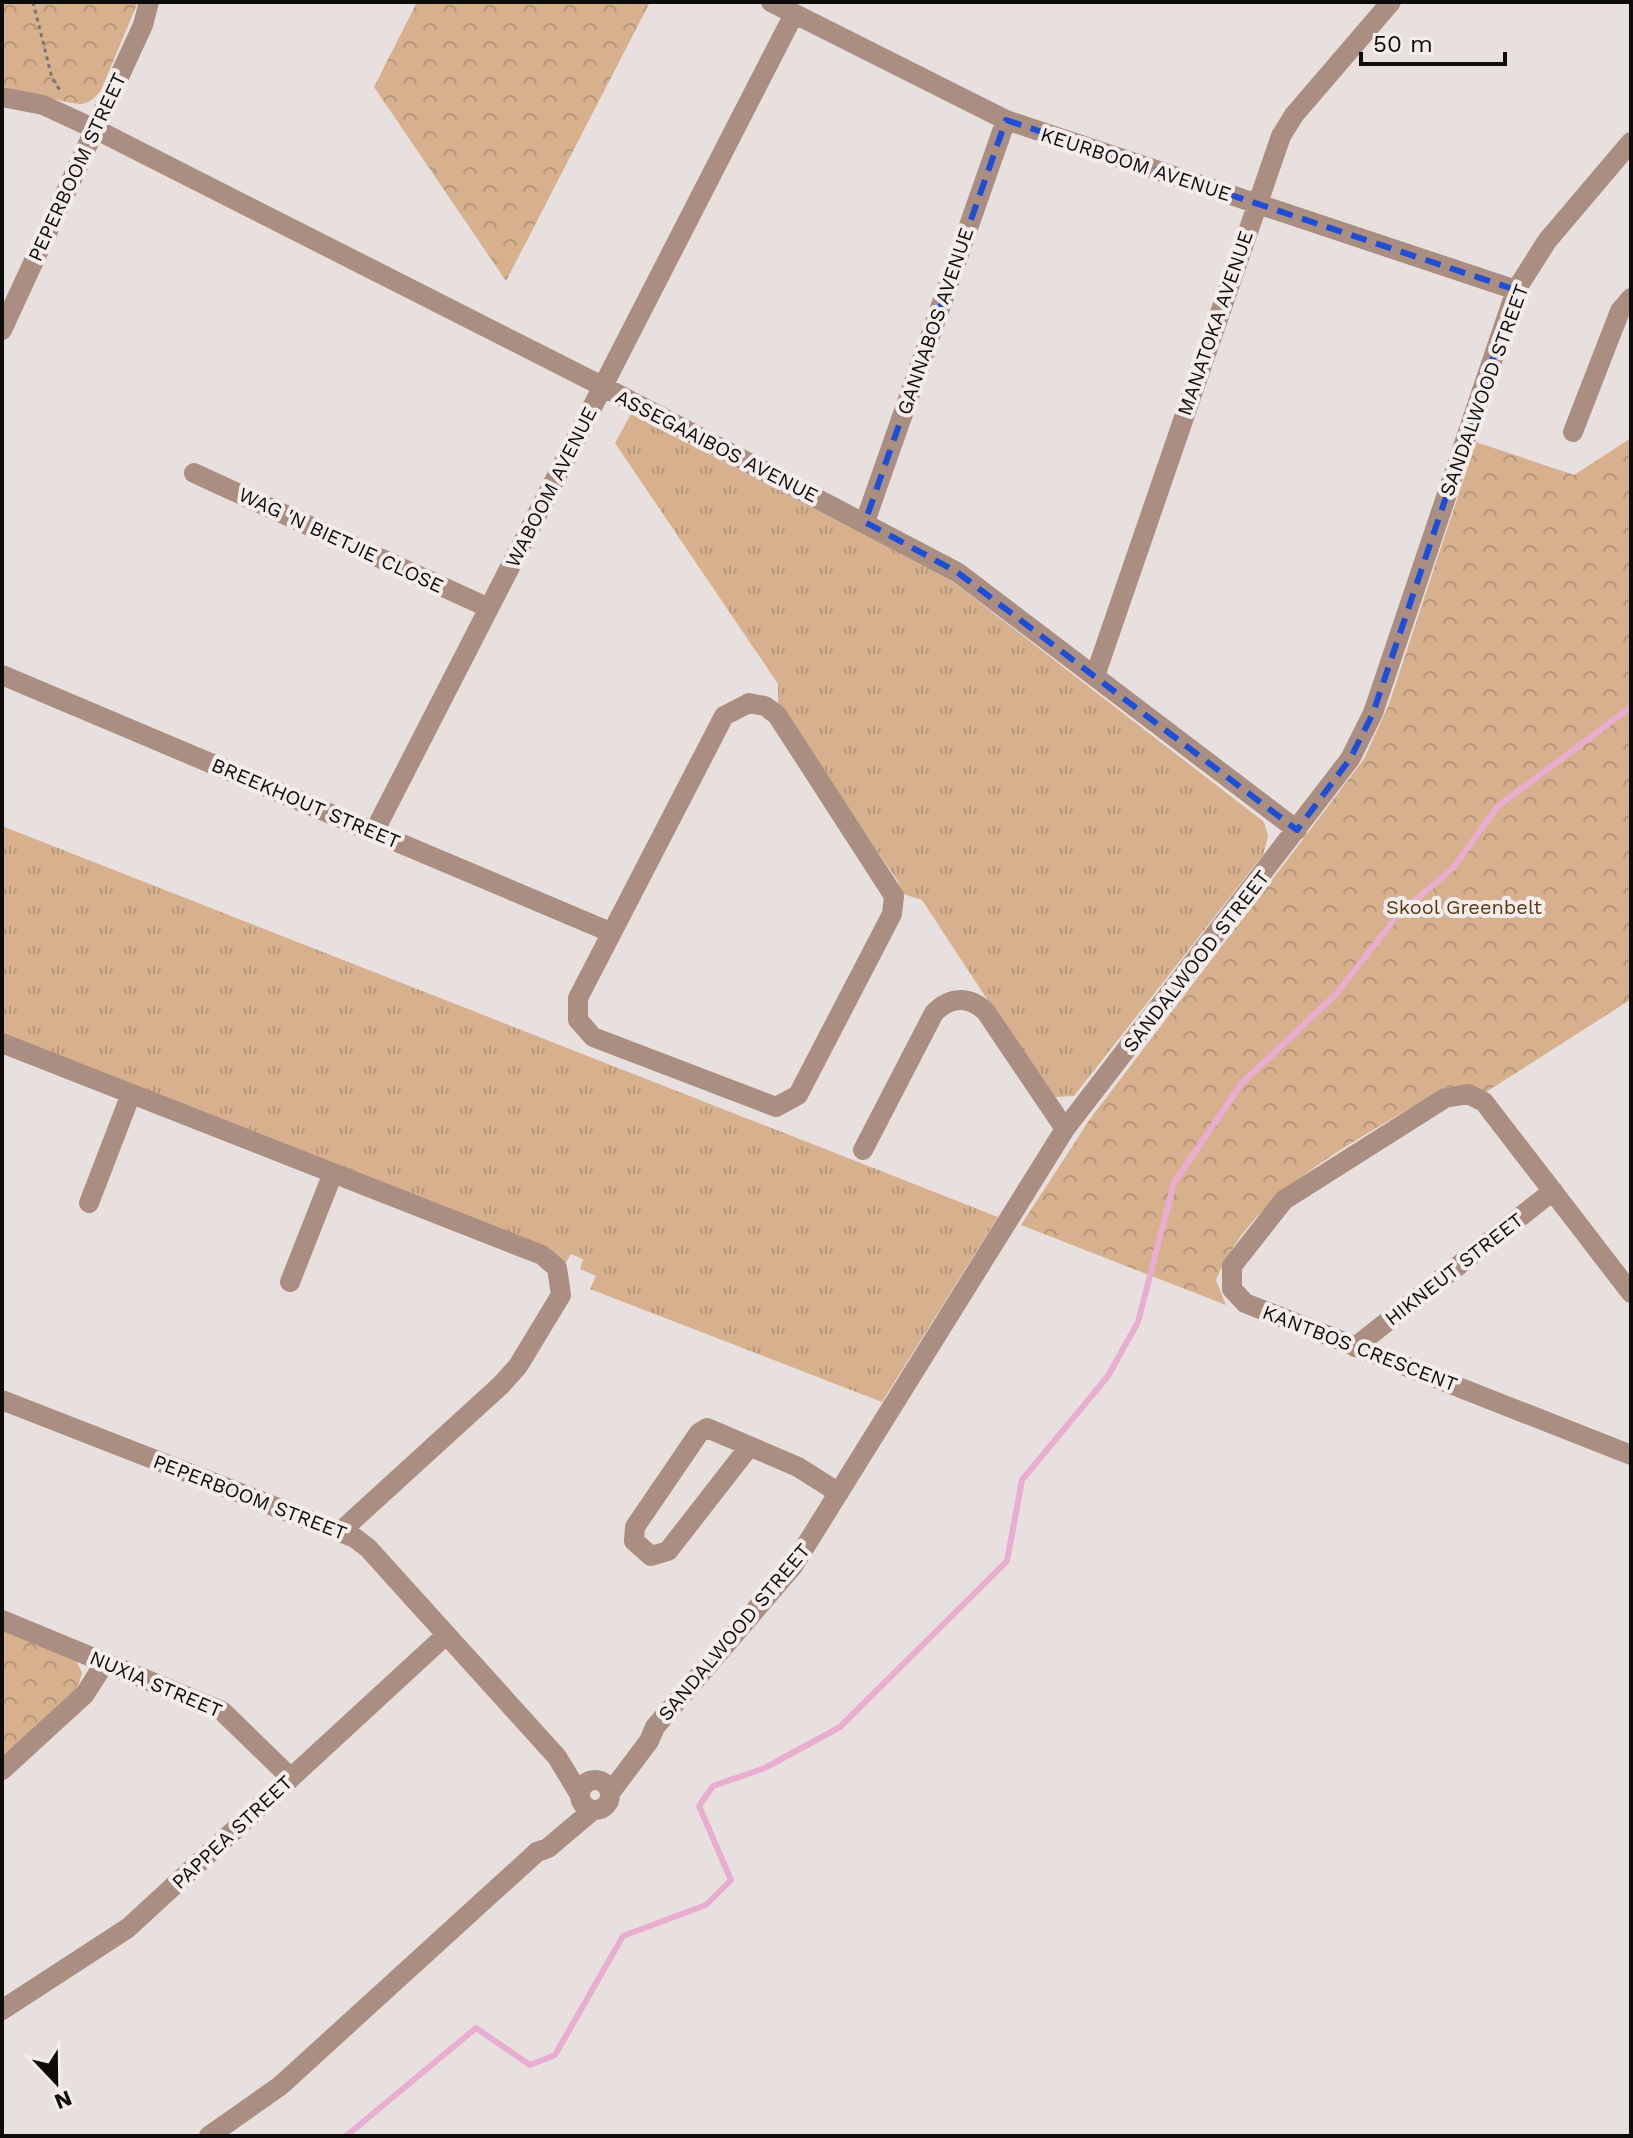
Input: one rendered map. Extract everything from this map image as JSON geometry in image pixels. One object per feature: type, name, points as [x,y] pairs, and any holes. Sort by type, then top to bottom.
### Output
[{"type":"street","name":"PEPERBOOM STREET","points":[[2,330],[143,25],[149,2]]},
{"type":"street","name":"KEURBOOM AVENUE","points":[[771,2],[1006,120],[1516,290]]},
{"type":"street","name":"MANATOKA AVENUE","points":[[1095,676],[1256,203],[1287,125],[1391,2]]},
{"type":"street","name":"WABOOM AVENUE","points":[[374,832],[794,14]]},
{"type":"street","name":"ASSEGAAIBOS AVENUE","points":[[2,97],[58,110],[602,386],[957,572],[1297,830]]},
{"type":"street","name":"GANNABOS AVENUE","points":[[865,522],[1006,120]]},
{"type":"street","name":"SANDALWOOD STREET","points":[[585,1802],[606,1806],[602,1785],[649,1741],[655,1727],[793,1566],[1065,1129],[1350,759],[1370,721],[1516,290],[1547,241],[1631,142]]},
{"type":"street","points":[[1573,432],[1620,311],[1631,298]]},
{"type":"street","name":"WAG 'N BIETJIE CLOSE","points":[[194,473],[489,608]]},
{"type":"street","name":"BREEKHOUT STREET","points":[[2,675],[610,932]]},
{"type":"street","points":[[749,703],[765,706],[777,715],[894,896],[892,914],[798,1095],[776,1107],[586,1032],[578,1020],[578,998],[610,932],[724,716],[749,703]]},
{"type":"street","points":[[863,1150],[934,1013],[954,1000],[969,1000],[986,1012],[1065,1129]]},
{"type":"street","points":[[2,1043],[542,1255],[557,1268],[562,1286],[558,1304],[511,1375],[340,1532]]},
{"type":"street","name":"KANTBOS CRESCENT","points":[[1631,1293],[1484,1102],[1460,1093],[1445,1098],[1291,1195],[1232,1266],[1232,1289],[1245,1303],[1631,1455]]},
{"type":"street","points":[[89,1203],[131,1094]]},
{"type":"street","points":[[290,1282],[333,1173]]},
{"type":"street","name":"HIKNEUT STREET","points":[[1355,1347],[1553,1191]]},
{"type":"street","name":"PEPERBOOM STREET","points":[[2,1400],[340,1532],[368,1548],[557,1757],[585,1802]]},
{"type":"street","points":[[749,1447],[668,1551],[651,1556],[641,1550],[634,1541],[635,1527],[699,1433],[707,1428],[798,1467],[839,1493]]},
{"type":"street","name":"NUXIA STREET","points":[[2,1620],[229,1715],[291,1778]]},
{"type":"street","name":"PAPPEA STREET","points":[[2,2010],[128,1928],[446,1635]]},
{"type":"street","points":[[2,1770],[85,1694],[104,1664]]},
{"type":"street","name":"PEPERBOOM STREET","points":[[557,1757],[602,1785]]},
{"type":"street","points":[[209,2136],[280,2086],[537,1852],[548,1848],[585,1802]]},
{"type":"path","points":[[33,2],[52,78],[62,89],[58,110]]},
{"type":"highlighted area","points":[[1006,120],[1516,290],[1373,713],[1350,759],[1297,830],[957,572],[865,522]]},
{"type":"green space","points":[[2,2],[138,2],[101,90],[81,104],[2,86]]},
{"type":"green space","points":[[417,2],[650,2],[506,281],[374,87]]},
{"type":"green space","points":[[631,414],[944,575],[1264,822],[1268,836],[1263,855],[1074,1096],[1056,1097],[1046,1089],[922,900],[903,894],[897,880],[778,706],[778,684],[615,443]]},
{"type":"green space","name":"Skool Greenbelt","points":[[1631,438],[1630,1000],[1486,1092],[1469,1085],[1444,1088],[1314,1168],[1256,1218],[1233,1247],[1216,1280],[1226,1305],[1021,1225],[1090,1119],[1364,759],[1389,704],[1476,442],[1574,475]]},
{"type":"green space","points":[[2,826],[998,1217],[882,1402],[590,1289],[596,1276],[580,1269],[583,1259],[571,1254],[565,1264],[549,1248],[2,1033]]},
{"type":"green space","points":[[2,1629],[76,1660],[82,1673],[78,1687],[2,1757]]},
{"type":"waterway","points":[[346,2136],[476,2028],[530,2065],[555,2055],[623,1936],[706,1905],[731,1880],[699,1806],[713,1786],[765,1768],[840,1727],[1007,1561],[1022,1480],[1108,1376],[1138,1322],[1174,1183],[1241,1084],[1336,994],[1397,916],[1454,867],[1498,806],[1631,707]]}]
